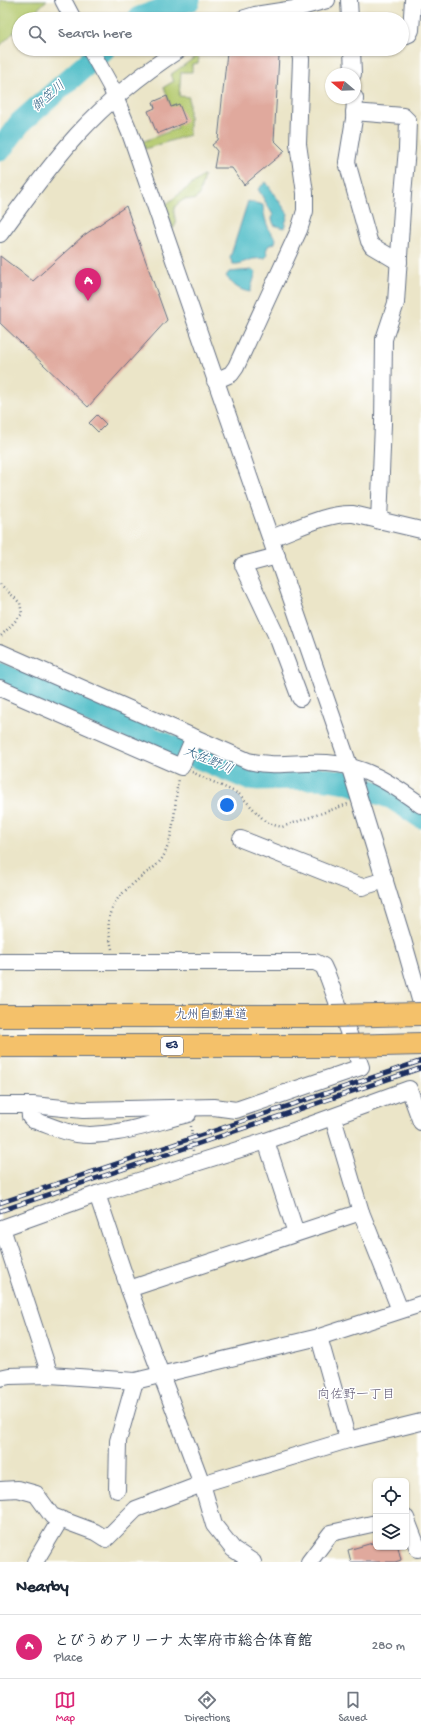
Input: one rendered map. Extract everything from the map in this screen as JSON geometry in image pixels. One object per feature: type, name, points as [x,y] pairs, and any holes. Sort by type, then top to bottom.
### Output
[{"type":"highway","name":"九州自動車道","points":[[0,1016],[333,1006],[421,1014]]},
{"type":"highway","name":"E3","points":[[0,1046],[345,1046],[421,1044]]},
{"type":"street","points":[[63,0],[69,12]]},
{"type":"street","points":[[300,12],[327,0]]},
{"type":"street","points":[[349,0],[350,12]]},
{"type":"street","points":[[409,34],[411,30],[413,0]]},
{"type":"street","points":[[94,56],[113,91],[130,133],[215,381],[271,538],[349,765],[420,996]]},
{"type":"street","points":[[0,234],[40,179],[113,91],[169,56]]},
{"type":"street","points":[[215,381],[231,374],[236,367],[299,230],[306,211],[298,144],[300,56]]},
{"type":"street","points":[[352,56],[353,68]]},
{"type":"street","points":[[379,521],[383,424],[384,338],[396,303],[399,262],[408,121],[403,116],[354,105],[347,162],[369,240],[372,246],[399,262]]},
{"type":"street","points":[[271,538],[330,516],[342,514],[353,514],[421,530]]},
{"type":"street","points":[[277,556],[243,565],[278,640],[300,698]]},
{"type":"street","points":[[0,652],[248,761],[279,766],[327,763],[349,765],[373,774],[392,784],[421,805]]},
{"type":"street","points":[[0,688],[181,767],[194,738]]},
{"type":"street","points":[[241,838],[362,886],[385,880]]},
{"type":"street","points":[[0,962],[315,962],[323,966],[333,1006],[361,1067],[236,1110],[214,1106],[192,1110],[105,1135],[75,1134],[33,1120],[30,1117],[29,1105]]},
{"type":"street","points":[[50,1375],[2,1228],[98,1194],[266,1141],[333,1118],[409,1089],[421,1122]]},
{"type":"street","points":[[0,1105],[29,1105],[83,1110],[192,1110]]},
{"type":"street","points":[[333,1118],[361,1212],[400,1310]]},
{"type":"street","points":[[266,1141],[296,1233]]},
{"type":"street","points":[[98,1194],[129,1289],[202,1484],[214,1526],[233,1549],[253,1562]]},
{"type":"street","points":[[129,1289],[361,1212]]},
{"type":"street","points":[[0,1378],[10,1376],[50,1375],[135,1381],[320,1337],[421,1304]]},
{"type":"street","points":[[320,1337],[348,1440]]},
{"type":"street","points":[[117,1490],[118,1441],[135,1381]]},
{"type":"street","points":[[0,1490],[18,1489],[36,1494],[43,1501],[52,1516],[95,1532],[106,1539],[136,1509],[202,1484],[348,1440],[421,1422]]},
{"type":"street","points":[[35,1562],[60,1520]]},
{"type":"street","points":[[309,1562],[331,1533],[373,1524]]},
{"type":"street","points":[[409,1526],[418,1549],[421,1548]]},
{"type":"path","points":[[0,584],[20,603],[22,614],[0,637]]},
{"type":"path","points":[[120,962],[113,950],[108,931],[108,919],[113,904],[127,889],[157,865],[164,854],[172,829],[178,772],[181,767],[239,794],[265,821],[282,827],[359,800]]},
{"type":"path","points":[[192,1110],[192,1146],[196,1163]]},
{"type":"green space","points":[[0,0],[47,0],[34,12],[12,12],[12,34],[0,46]]},
{"type":"green space","points":[[197,56],[199,58],[198,63],[192,64],[192,72],[181,72],[179,96],[189,97],[189,135],[145,149],[142,142],[178,128],[164,87],[174,81],[170,75]]},
{"type":"green space","points":[[204,175],[199,196],[193,200],[185,199],[175,207],[174,212],[176,224],[173,229],[165,205]]},
{"type":"water","points":[[266,182],[288,214],[284,228],[274,225],[272,219],[273,215],[258,189]]},
{"type":"water","points":[[248,201],[263,205],[266,223],[270,232],[276,239],[275,243],[268,246],[266,251],[268,255],[265,258],[253,259],[238,264],[233,264],[230,258]]},
{"type":"water","points":[[252,270],[256,272],[250,292],[236,287],[226,276],[229,272]]},
{"type":"building","points":[[227,56],[279,56],[274,140],[285,151],[244,185],[232,168],[214,168],[217,151],[212,145],[218,140]]},
{"type":"building","points":[[167,96],[171,107],[179,104],[186,122],[157,134],[148,111],[155,108],[153,102]]},
{"type":"building","points":[[126,206],[167,320],[88,407],[0,323],[0,256],[33,281],[83,236]]},
{"type":"building","points":[[97,415],[106,424],[98,432],[89,423]]},
{"type":"building","points":[[373,1543],[373,1550],[399,1550],[401,1560],[395,1562],[351,1562],[348,1550]]},
{"type":"waterway","points":[[156,12],[189,0]]},
{"type":"waterway","name":"御笠川","points":[[0,150],[20,123],[96,56]]},
{"type":"waterway","name":"大佐野川","points":[[0,674],[249,779],[320,778],[346,782],[392,798],[421,817]]},
{"type":"railway","points":[[0,1203],[421,1061]]},
{"type":"railway","points":[[0,1211],[421,1068]]},
{"type":"place","name":"とびうめアリーナ 太宰府市総合体育館","points":[[88,301]]},
{"type":"district","name":"向佐野一丁目","points":[[356,1395]]}]
